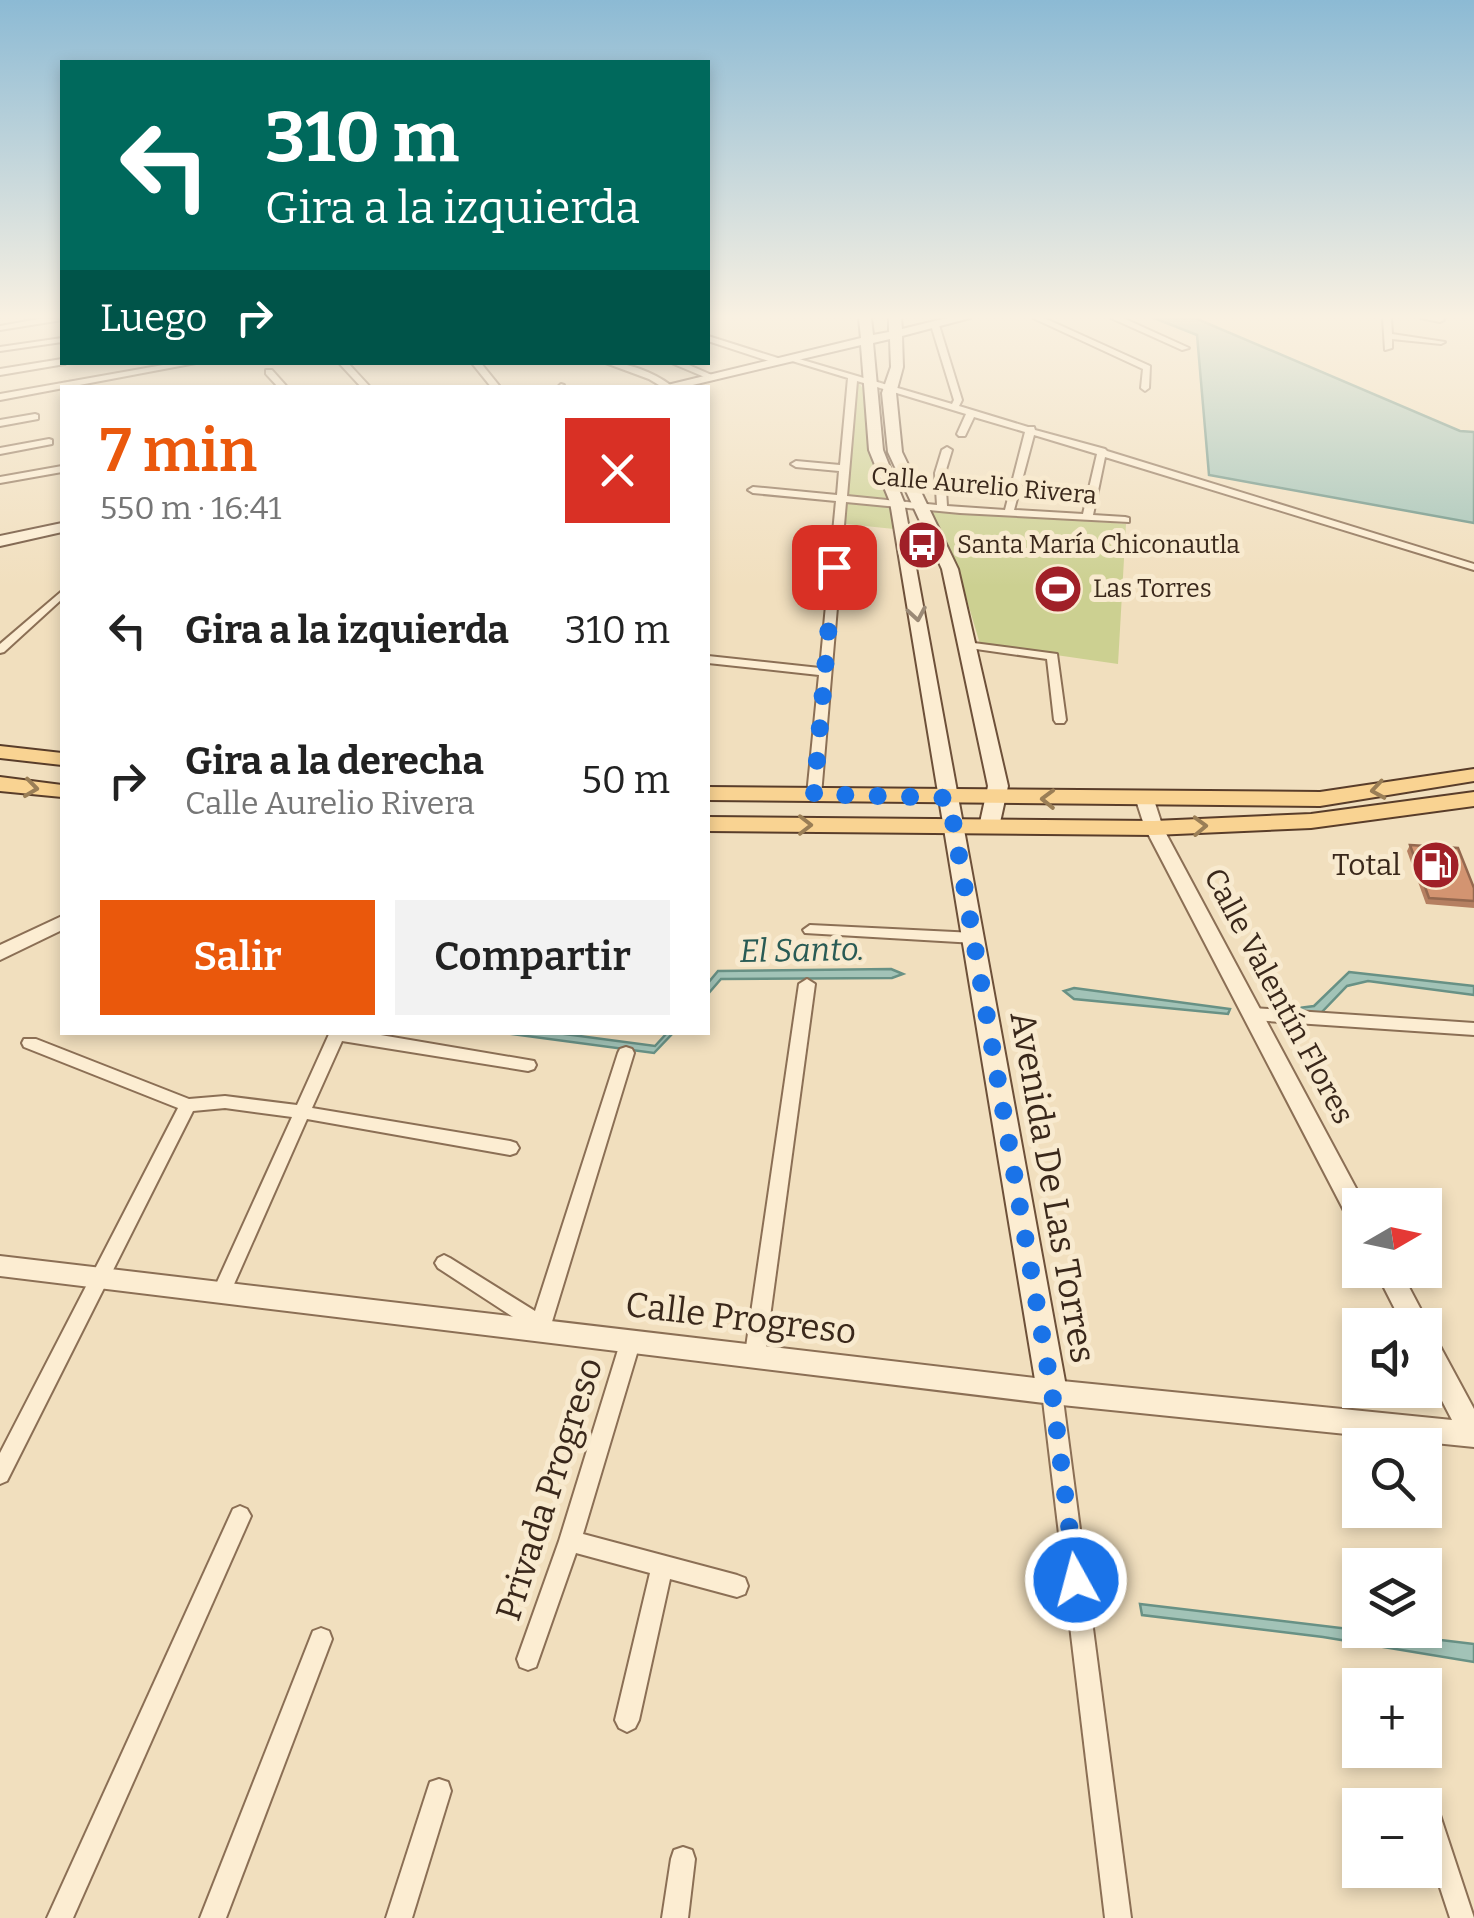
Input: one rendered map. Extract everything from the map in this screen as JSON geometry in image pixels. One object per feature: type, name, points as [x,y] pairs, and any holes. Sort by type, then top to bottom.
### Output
[{"type":"main road","name":"Avenida De Las Torres","points":[[879,408],[876,450],[897,502],[1052,1392]]},
{"type":"main road","points":[[886,408],[896,452],[950,569],[998,786],[988,827]]},
{"type":"main road","points":[[0,541],[60,528]]},
{"type":"main road","points":[[0,752],[60,759]]},
{"type":"main road","points":[[710,794],[1320,799],[1474,776]]},
{"type":"main road","points":[[0,784],[60,792]]},
{"type":"main road","points":[[710,824],[1154,828],[1310,821],[1474,799]]},
{"type":"street","name":"Calle Aurelio Rivera","points":[[814,794],[849,408]]},
{"type":"street","points":[[959,408],[1474,567]]},
{"type":"street","points":[[962,434],[972,412]]},
{"type":"street","points":[[0,423],[49,441]]},
{"type":"street","points":[[1009,512],[1031,430]]},
{"type":"street","points":[[0,451],[49,441]]},
{"type":"street","points":[[0,480],[49,441]]},
{"type":"street","points":[[942,508],[940,474],[947,450]]},
{"type":"street","points":[[1088,516],[1102,451]]},
{"type":"street","points":[[796,464],[843,468]]},
{"type":"street","points":[[754,490],[841,497]]},
{"type":"street","name":"Calle Aurelio Rivera","points":[[841,497],[1125,520]]},
{"type":"street","points":[[1393,522],[1397,541]]},
{"type":"street","points":[[0,650],[60,596]]},
{"type":"street","points":[[966,644],[1053,656],[1060,720]]},
{"type":"street","points":[[710,659],[824,672]]},
{"type":"street","name":"Calle Valentín Flores","points":[[1145,800],[1154,828],[1344,1188]]},
{"type":"street","points":[[0,953],[60,923]]},
{"type":"street","points":[[810,930],[975,938]]},
{"type":"street","points":[[755,1354],[807,984]]},
{"type":"street","points":[[1252,1014],[1474,1029]]},
{"type":"street","points":[[222,1291],[337,1035]]},
{"type":"street","points":[[350,1035],[528,1065]]},
{"type":"street","points":[[30,1043],[188,1105],[225,1102],[301,1112],[510,1148]]},
{"type":"street","name":"Privada Progreso","points":[[539,1328],[626,1053]]},
{"type":"street","points":[[0,1474],[188,1105]]},
{"type":"street","points":[[444,1263],[539,1328]]},
{"type":"street","name":"Calle Progreso","points":[[0,1266],[1052,1392],[1474,1435]]},
{"type":"street","name":"Privada Progreso","points":[[528,1658],[570,1542],[631,1340]]},
{"type":"street","points":[[1442,1374],[1474,1435]]},
{"type":"street","name":"Avenida De Las Torres","points":[[1052,1392],[1118,1918]]},
{"type":"street","points":[[60,1918],[240,1516]]},
{"type":"street","points":[[570,1542],[737,1586]]},
{"type":"street","points":[[627,1720],[662,1567]]},
{"type":"street","points":[[213,1918],[321,1639]]},
{"type":"street","points":[[399,1918],[439,1790]]},
{"type":"street","points":[[1442,1857],[1463,1918]]},
{"type":"street","points":[[675,1918],[683,1860]]},
{"type":"green space","points":[[850,408],[865,408],[871,449],[889,499],[894,529],[846,524]]},
{"type":"green space","name":"Las Torres","points":[[931,510],[1126,524],[1118,664],[980,644],[958,570]]},
{"type":"water","points":[[1203,408],[1405,408],[1460,431],[1474,432],[1474,523],[1209,475]]},
{"type":"water","points":[[891,969],[903,974],[892,978],[721,979],[710,992],[710,981],[718,971]]},
{"type":"water","points":[[1349,972],[1474,986],[1474,995],[1368,981],[1347,986],[1320,1014],[1276,1011],[1314,1006]]},
{"type":"water","points":[[1074,988],[1230,1009],[1228,1014],[1074,999],[1064,991]]},
{"type":"water","points":[[520,1035],[572,1035],[655,1046],[665,1035],[671,1035],[654,1053]]},
{"type":"water","points":[[1140,1604],[1342,1628],[1342,1640],[1323,1637],[1142,1615]]},
{"type":"water","points":[[1442,1640],[1474,1644],[1474,1662],[1389,1648],[1442,1648]]},
{"type":"building","points":[[1410,845],[1458,848],[1474,888],[1474,901],[1429,898]]},
{"type":"place","name":"Santa María Chiconautla","points":[[922,545]]},
{"type":"place","name":"Las Torres","points":[[1058,589]]},
{"type":"place","name":"Total","points":[[1436,865]]},
{"type":"route","points":[[834,567],[814,794],[949,798],[1052,1392],[1076,1580]]},
{"type":"water label","name":"El Santo.","points":[[802,950]]}]
